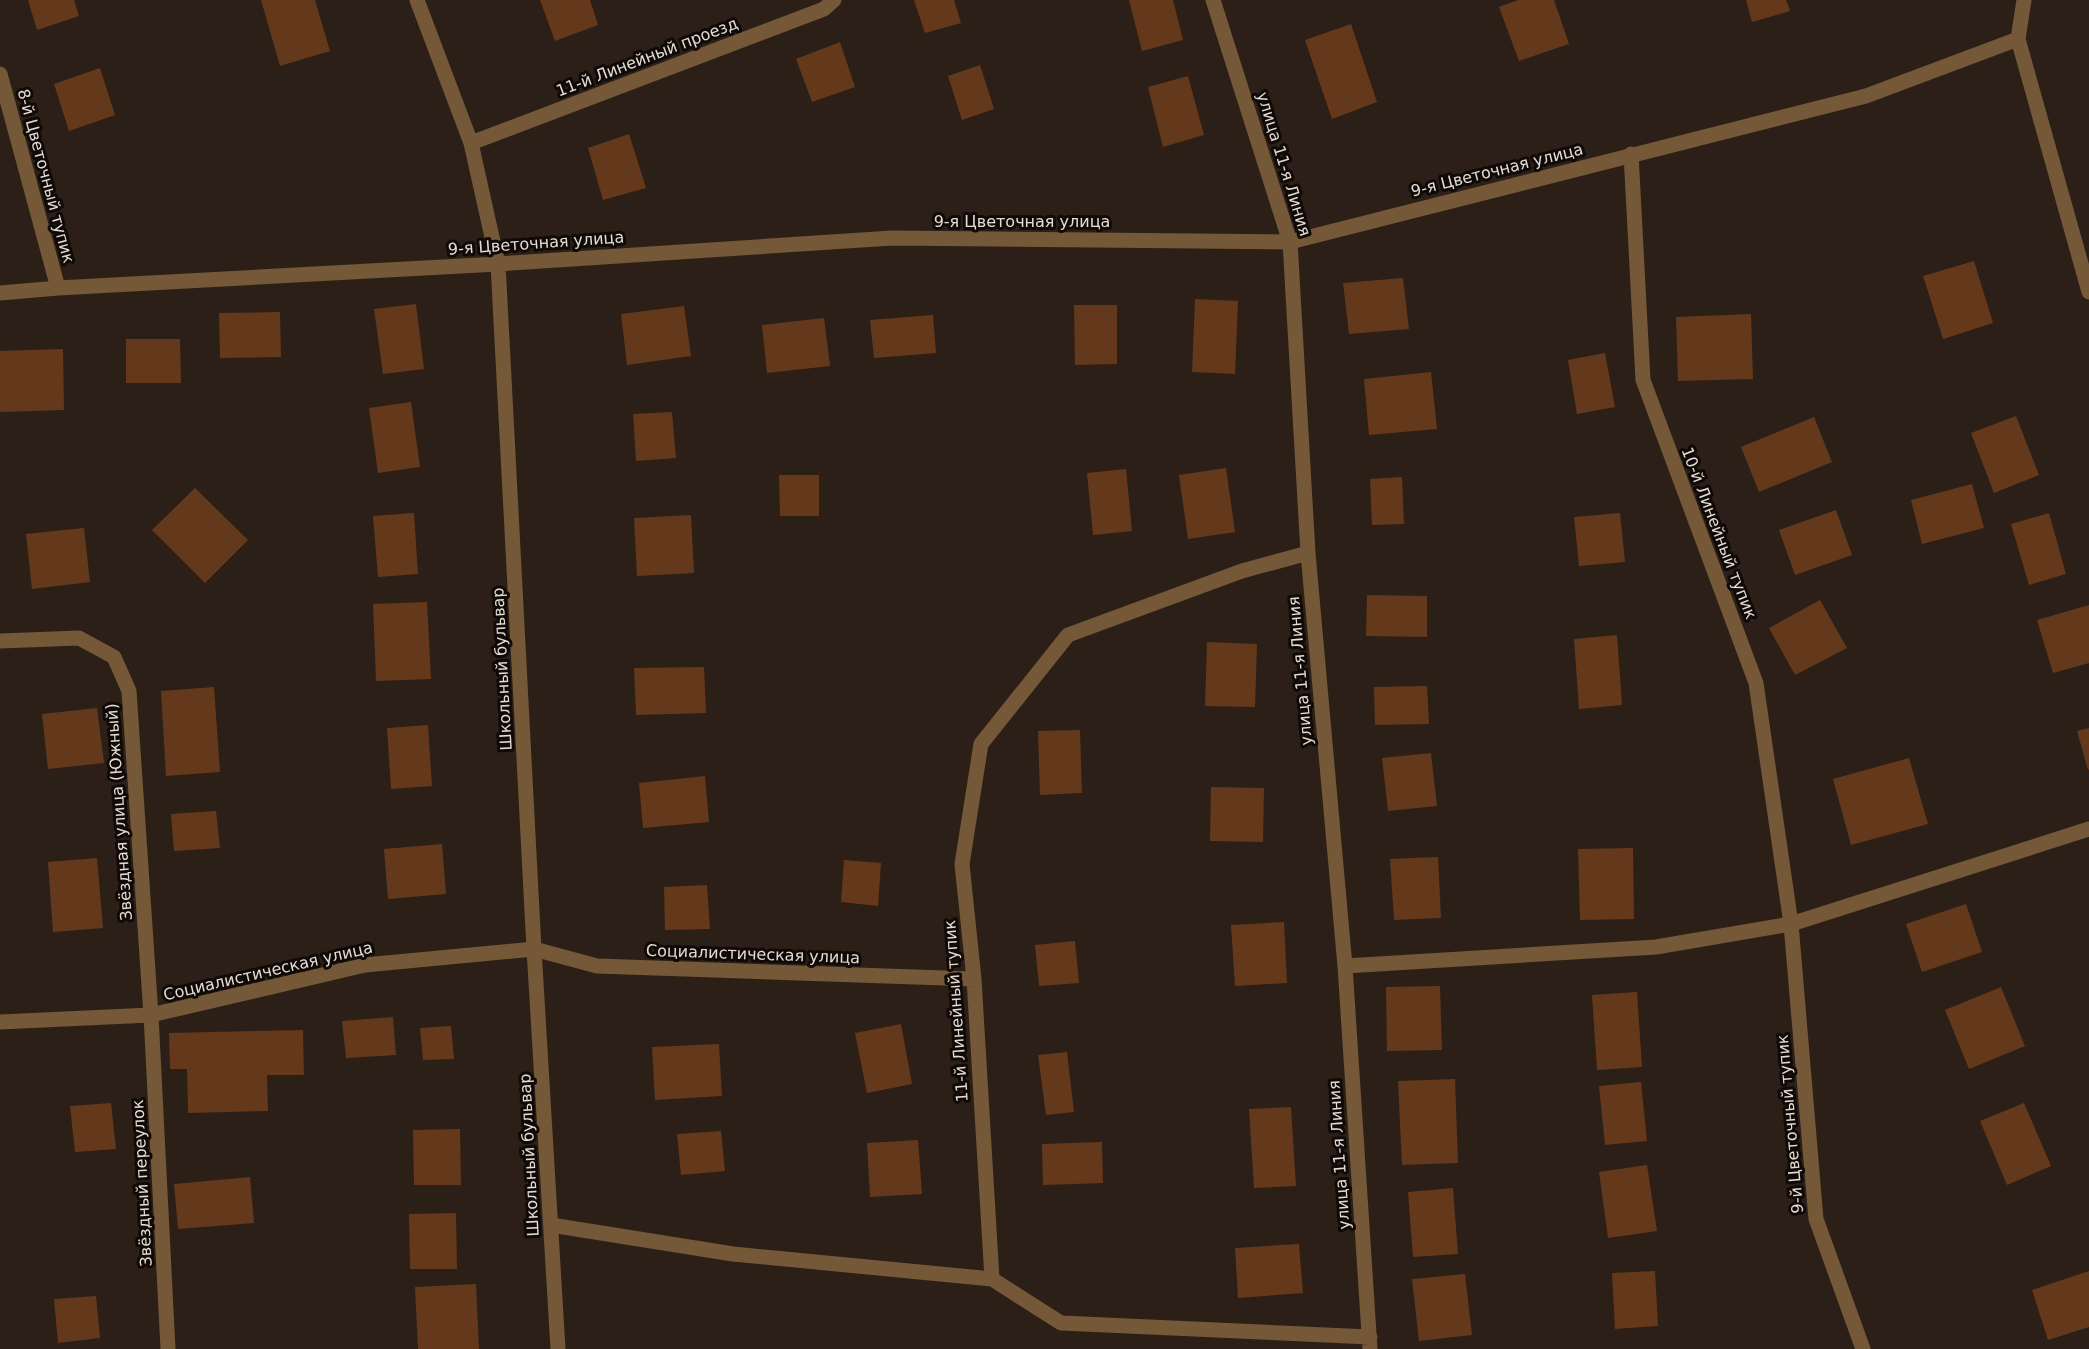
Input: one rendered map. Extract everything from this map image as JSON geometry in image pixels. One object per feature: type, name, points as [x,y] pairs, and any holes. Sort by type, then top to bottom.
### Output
[{"type":"lane","name":"Школьный бульвар","points":[[417,0],[471,143],[498,264],[534,949],[558,1349]]},
{"type":"lane","name":"11-й Линейный проезд","points":[[471,143],[824,9],[834,0]]},
{"type":"lane","name":"улица 11-я Линия","points":[[1213,0],[1290,242],[1308,553],[1345,966],[1370,1343]]},
{"type":"lane","points":[[2024,0],[2018,39],[2089,292]]},
{"type":"lane","name":"9-я Цветочная улица","points":[[0,293],[892,238],[1290,242],[1866,96],[2018,39]]},
{"type":"lane","name":"8-й Цветочный тупик","points":[[0,74],[58,288]]},
{"type":"lane","name":"10-й Линейный тупик","points":[[1631,154],[1642,380],[1756,683],[1791,924]]},
{"type":"lane","name":"11-й Линейный тупик","points":[[992,1279],[974,979],[962,864],[981,744],[1068,635],[1242,571],[1308,553]]},
{"type":"lane","name":"Звёздная улица (Южный)","points":[[0,641],[79,638],[114,657],[129,690],[151,1015]]},
{"type":"lane","points":[[1345,966],[1656,947],[1791,924],[2089,829]]},
{"type":"lane","name":"9-й Цветочный тупик","points":[[1791,924],[1816,1219],[1863,1349]]},
{"type":"lane","name":"Социалистическая улица","points":[[0,1022],[151,1015],[365,965],[534,949],[597,966],[974,979]]},
{"type":"lane","name":"Звёздный переулок","points":[[151,1015],[168,1349]]},
{"type":"lane","points":[[551,1225],[734,1254],[992,1279],[1061,1323],[1370,1343]]},
{"type":"building","points":[[28,0],[74,0],[79,16],[37,30]]},
{"type":"building","points":[[261,0],[315,0],[330,51],[280,66]]},
{"type":"building","points":[[540,0],[590,0],[598,25],[555,41]]},
{"type":"building","points":[[914,0],[954,0],[961,23],[925,33]]},
{"type":"building","points":[[1129,0],[1173,0],[1183,40],[1142,51]]},
{"type":"building","points":[[1518,0],[1554,0],[1569,44],[1519,61],[1499,7]]},
{"type":"building","points":[[1746,0],[1786,0],[1790,11],[1752,22]]},
{"type":"building","points":[[1351,24],[1377,102],[1332,119],[1305,40]]},
{"type":"building","points":[[840,42],[855,87],[812,102],[796,59]]},
{"type":"building","points":[[980,65],[994,109],[962,120],[948,76]]},
{"type":"building","points":[[100,68],[115,115],[69,131],[54,84]]},
{"type":"building","points":[[1188,76],[1204,135],[1163,147],[1148,87]]},
{"type":"building","points":[[629,134],[646,188],[603,200],[588,148]]},
{"type":"building","points":[[1974,261],[1993,323],[1943,339],[1923,276]]},
{"type":"building","points":[[1403,278],[1409,329],[1349,334],[1343,283]]},
{"type":"building","points":[[1195,299],[1238,301],[1235,374],[1192,372]]},
{"type":"building","points":[[416,304],[424,369],[383,374],[374,309]]},
{"type":"building","points":[[1074,305],[1117,305],[1117,364],[1075,365]]},
{"type":"building","points":[[684,306],[691,356],[627,365],[621,314]]},
{"type":"building","points":[[280,312],[281,357],[220,358],[219,313]]},
{"type":"building","points":[[1751,314],[1753,379],[1678,381],[1676,317]]},
{"type":"building","points":[[933,315],[936,353],[874,358],[870,320]]},
{"type":"building","points":[[824,318],[830,366],[767,373],[762,325]]},
{"type":"building","points":[[126,339],[180,339],[181,383],[126,383]]},
{"type":"building","points":[[63,349],[64,410],[0,412],[0,351]]},
{"type":"building","points":[[1605,353],[1615,407],[1577,414],[1568,360]]},
{"type":"building","points":[[1431,372],[1437,429],[1369,435],[1364,379]]},
{"type":"building","points":[[411,402],[420,467],[378,473],[369,408]]},
{"type":"building","points":[[672,412],[676,458],[636,461],[633,414]]},
{"type":"building","points":[[2016,416],[2039,475],[1994,493],[1971,433]]},
{"type":"building","points":[[1814,417],[1832,462],[1759,492],[1741,447]]},
{"type":"building","points":[[1226,468],[1235,532],[1188,539],[1179,475]]},
{"type":"building","points":[[1126,469],[1132,531],[1093,535],[1087,473]]},
{"type":"building","points":[[779,475],[819,475],[819,516],[780,516]]},
{"type":"building","points":[[1402,477],[1404,524],[1372,525],[1370,479]]},
{"type":"building","points":[[1972,484],[1984,528],[1922,544],[1911,500]]},
{"type":"building","points":[[195,488],[248,540],[205,583],[152,530]]},
{"type":"building","points":[[1836,510],[1852,555],[1795,575],[1779,530]]},
{"type":"building","points":[[414,513],[418,574],[378,577],[373,516]]},
{"type":"building","points":[[1620,513],[1625,562],[1579,566],[1574,517]]},
{"type":"building","points":[[2049,513],[2066,574],[2029,585],[2011,524]]},
{"type":"building","points":[[691,515],[694,573],[637,576],[634,518]]},
{"type":"building","points":[[84,528],[90,582],[32,589],[26,534]]},
{"type":"building","points":[[1367,595],[1427,596],[1427,637],[1366,636]]},
{"type":"building","points":[[1820,600],[1847,648],[1795,675],[1769,628]]},
{"type":"building","points":[[427,602],[431,679],[376,681],[373,604]]},
{"type":"building","points":[[2089,605],[2089,663],[2053,673],[2037,620]]},
{"type":"building","points":[[1617,635],[1622,705],[1579,709],[1574,639]]},
{"type":"building","points":[[1207,642],[1257,644],[1255,707],[1205,706]]},
{"type":"building","points":[[704,667],[706,713],[636,715],[634,668]]},
{"type":"building","points":[[1427,686],[1429,724],[1375,725],[1374,687]]},
{"type":"building","points":[[214,687],[220,772],[166,776],[161,691]]},
{"type":"building","points":[[97,708],[104,763],[48,769],[42,714]]},
{"type":"building","points":[[428,725],[432,786],[391,789],[387,728]]},
{"type":"building","points":[[2089,728],[2089,769],[2088,770],[2077,731]]},
{"type":"building","points":[[1080,730],[1082,793],[1040,795],[1038,731]]},
{"type":"building","points":[[1431,753],[1437,806],[1388,811],[1382,758]]},
{"type":"building","points":[[1909,758],[1928,824],[1851,845],[1833,779]]},
{"type":"building","points":[[705,776],[709,822],[643,828],[639,783]]},
{"type":"building","points":[[1211,787],[1264,788],[1263,842],[1210,841]]},
{"type":"building","points":[[216,811],[220,848],[174,851],[171,814]]},
{"type":"building","points":[[442,844],[446,894],[388,899],[384,849]]},
{"type":"building","points":[[1633,848],[1634,919],[1580,920],[1578,849]]},
{"type":"building","points":[[1438,857],[1441,918],[1394,920],[1390,859]]},
{"type":"building","points":[[97,858],[103,928],[53,932],[48,862]]},
{"type":"building","points":[[844,860],[881,863],[878,906],[841,902]]},
{"type":"building","points":[[707,885],[710,929],[665,930],[664,887]]},
{"type":"building","points":[[1966,904],[1982,952],[1922,972],[1906,924]]},
{"type":"building","points":[[1284,922],[1287,983],[1235,986],[1231,925]]},
{"type":"building","points":[[1075,941],[1079,983],[1039,986],[1035,945]]},
{"type":"building","points":[[1440,986],[1442,1050],[1387,1051],[1386,987]]},
{"type":"building","points":[[2001,987],[2025,1046],[1969,1069],[1945,1010]]},
{"type":"building","points":[[1637,992],[1642,1067],[1597,1070],[1592,995]]},
{"type":"building","points":[[393,1017],[396,1055],[346,1058],[342,1021]]},
{"type":"building","points":[[901,1024],[912,1084],[867,1093],[855,1033]]},
{"type":"building","points":[[451,1026],[454,1059],[423,1060],[420,1028]]},
{"type":"building","points":[[303,1030],[304,1075],[267,1075],[268,1111],[188,1113],[187,1069],[170,1069],[169,1033]]},
{"type":"building","points":[[719,1044],[722,1096],[655,1100],[652,1047]]},
{"type":"building","points":[[1067,1052],[1074,1112],[1046,1115],[1038,1055]]},
{"type":"building","points":[[1455,1079],[1458,1163],[1402,1165],[1398,1081]]},
{"type":"building","points":[[1641,1082],[1647,1141],[1605,1145],[1599,1086]]},
{"type":"building","points":[[111,1103],[116,1149],[75,1152],[70,1106]]},
{"type":"building","points":[[2024,1103],[2051,1166],[2007,1185],[1980,1121]]},
{"type":"building","points":[[1291,1107],[1296,1186],[1254,1188],[1249,1109]]},
{"type":"building","points":[[460,1129],[461,1185],[414,1185],[413,1130]]},
{"type":"building","points":[[721,1131],[725,1171],[681,1175],[677,1134]]},
{"type":"building","points":[[918,1140],[922,1194],[870,1197],[867,1143]]},
{"type":"building","points":[[1102,1142],[1103,1183],[1043,1185],[1042,1144]]},
{"type":"building","points":[[1647,1165],[1657,1231],[1608,1238],[1599,1172]]},
{"type":"building","points":[[250,1177],[254,1223],[178,1229],[174,1184]]},
{"type":"building","points":[[1453,1188],[1458,1254],[1413,1257],[1408,1192]]},
{"type":"building","points":[[456,1213],[457,1269],[410,1269],[409,1214]]},
{"type":"building","points":[[1299,1244],[1303,1293],[1238,1298],[1235,1248]]},
{"type":"building","points":[[1655,1271],[1658,1326],[1615,1329],[1612,1273]]},
{"type":"building","points":[[2089,1271],[2089,1327],[2048,1340],[2032,1290]]},
{"type":"building","points":[[1465,1274],[1472,1335],[1419,1341],[1412,1279]]},
{"type":"building","points":[[476,1284],[479,1349],[418,1349],[415,1287]]},
{"type":"building","points":[[96,1296],[100,1338],[58,1343],[54,1299]]}]
